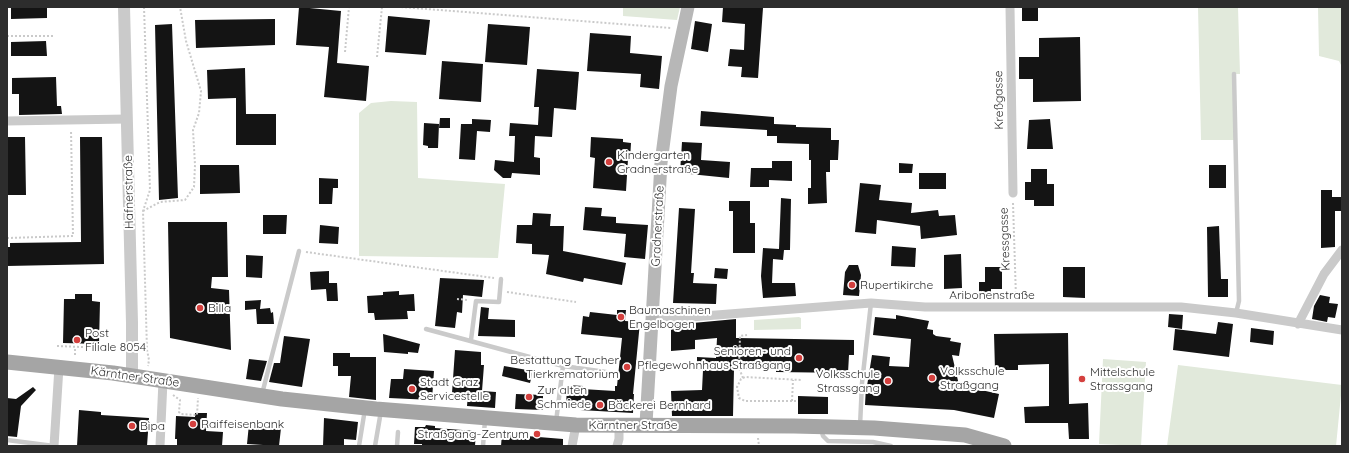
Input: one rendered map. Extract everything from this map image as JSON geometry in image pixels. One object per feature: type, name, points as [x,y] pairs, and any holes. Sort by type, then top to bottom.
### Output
[{"type":"main road","name":"Gradnerstraße","points":[[646,424],[661,164],[671,86],[688,7]]},
{"type":"main road","name":"Kärntner Straße","points":[[7,362],[59,367],[132,377],[166,387],[262,395],[365,408],[576,425],[646,424],[820,426],[860,428],[965,435],[1004,446]]},
{"type":"street","name":"Hafnerstraße","points":[[124,7],[132,377]]},
{"type":"street","name":"Kreßgasse","points":[[1010,7],[1013,193]]},
{"type":"street","points":[[7,121],[127,119]]},
{"type":"street","points":[[1298,324],[1324,274],[1342,250]]},
{"type":"street","name":"Aribonenstraße","points":[[652,320],[871,303],[925,308],[1181,307],[1236,313],[1342,330]]},
{"type":"street","points":[[54,446],[59,367]]},
{"type":"street","points":[[160,446],[166,387]]},
{"type":"street","points":[[617,446],[619,439],[619,424]]},
{"type":"street","points":[[572,446],[576,425]]},
{"type":"lane","points":[[1234,74],[1239,301],[1236,313]]},
{"type":"lane","points":[[262,395],[299,251]]},
{"type":"lane","points":[[471,340],[476,301],[498,302],[501,279]]},
{"type":"lane","points":[[860,428],[862,383],[871,303]]},
{"type":"lane","points":[[426,330],[471,340],[563,366],[606,372]]},
{"type":"lane","points":[[555,424],[563,366]]},
{"type":"lane","points":[[359,446],[365,408]]},
{"type":"lane","points":[[376,446],[381,409]]},
{"type":"lane","points":[[483,446],[485,418]]},
{"type":"lane","points":[[820,426],[823,436],[828,441],[873,442],[891,446]]},
{"type":"lane","points":[[397,446],[398,432]]},
{"type":"lane","points":[[7,440],[54,446]]},
{"type":"path","points":[[144,7],[150,190],[143,211],[148,362]]},
{"type":"path","points":[[143,211],[160,202],[185,200],[194,187],[195,165],[193,130],[199,112],[201,91],[186,41],[180,7]]},
{"type":"path","points":[[345,52],[349,7]]},
{"type":"path","points":[[378,57],[382,7]]},
{"type":"path","points":[[401,7],[683,28]]},
{"type":"path","points":[[7,23],[7,121]]},
{"type":"path","points":[[7,36],[53,36]]},
{"type":"path","points":[[7,238],[74,236],[71,120]]},
{"type":"path","name":"Kressgasse","points":[[1013,193],[1016,308]]},
{"type":"path","points":[[299,251],[501,279]]},
{"type":"path","points":[[518,294],[576,302]]},
{"type":"path","points":[[457,299],[476,301]]},
{"type":"path","points":[[743,378],[739,368],[740,336],[747,335]]},
{"type":"path","points":[[57,346],[105,348]]},
{"type":"path","points":[[75,347],[75,354]]},
{"type":"path","points":[[796,401],[745,401],[739,398],[737,392],[739,382],[743,378],[801,380]]},
{"type":"path","points":[[792,401],[793,380]]},
{"type":"path","points":[[166,387],[180,400],[179,412],[197,415],[199,394]]},
{"type":"path","points":[[759,441],[760,446]]},
{"type":"shaded area","points":[[623,7],[680,7],[677,20],[623,16]]},
{"type":"shaded area","points":[[1198,7],[1238,7],[1240,74],[1233,74],[1234,140],[1201,140]]},
{"type":"shaded area","points":[[1318,7],[1342,7],[1342,67],[1339,61],[1319,56]]},
{"type":"shaded area","points":[[391,101],[417,102],[418,178],[505,184],[498,258],[359,256],[359,113],[371,103]]},
{"type":"shaded area","points":[[801,318],[801,329],[754,330],[754,320]]},
{"type":"shaded area","points":[[1103,359],[1146,362],[1141,446],[1099,444]]},
{"type":"shaded area","points":[[1178,365],[1342,385],[1336,446],[1167,446]]},
{"type":"building","points":[[11,7],[47,7],[47,18],[11,19]]},
{"type":"building","points":[[299,7],[341,11],[337,63],[369,66],[366,101],[324,97],[329,47],[296,45]]},
{"type":"building","points":[[723,7],[763,8],[758,78],[741,77],[742,67],[728,66],[730,49],[744,50],[745,24],[722,22]]},
{"type":"building","points":[[1022,7],[1038,7],[1038,21],[1022,21]]},
{"type":"building","points":[[388,16],[430,20],[426,55],[385,52]]},
{"type":"building","points":[[275,19],[275,45],[196,48],[195,20]]},
{"type":"building","points":[[695,21],[712,24],[708,52],[691,49]]},
{"type":"building","points":[[172,24],[178,198],[159,200],[155,25]]},
{"type":"building","points":[[488,24],[530,27],[527,65],[485,62]]},
{"type":"building","points":[[590,33],[631,36],[630,53],[662,56],[659,89],[640,87],[641,74],[587,71]]},
{"type":"building","points":[[1080,37],[1081,101],[1033,102],[1033,79],[1019,79],[1019,57],[1039,57],[1039,38]]},
{"type":"building","points":[[46,41],[47,56],[11,56],[11,42]]},
{"type":"building","points":[[442,61],[483,64],[481,102],[439,99]]},
{"type":"building","points":[[245,68],[246,114],[276,114],[276,145],[236,145],[236,98],[208,99],[207,70]]},
{"type":"building","points":[[537,69],[579,72],[576,110],[554,108],[552,137],[535,136],[534,157],[540,158],[540,175],[512,173],[511,178],[503,178],[494,170],[495,160],[514,162],[515,136],[509,136],[510,123],[538,125],[539,107],[534,107]]},
{"type":"building","points":[[56,77],[57,106],[61,106],[62,114],[19,115],[19,94],[12,94],[12,78]]},
{"type":"building","points":[[701,111],[774,117],[774,124],[796,125],[796,127],[831,128],[831,140],[839,140],[838,160],[830,160],[830,172],[826,172],[827,203],[808,204],[808,188],[811,188],[811,160],[809,160],[809,144],[777,143],[777,136],[767,136],[767,130],[700,126]]},
{"type":"building","points":[[440,118],[450,118],[450,128],[439,128]]},
{"type":"building","points":[[472,119],[491,120],[490,132],[477,131],[475,160],[459,159],[461,124],[472,124]]},
{"type":"building","points":[[1050,119],[1053,149],[1027,149],[1029,120]]},
{"type":"building","points":[[424,123],[439,124],[438,148],[428,148],[428,146],[423,145]]},
{"type":"building","points":[[7,137],[25,137],[26,195],[7,195]]},
{"type":"building","points":[[80,137],[102,137],[104,264],[7,266],[7,247],[10,247],[10,243],[81,242]]},
{"type":"building","name":"Kindergarten Gradnerstraße","points":[[591,137],[623,139],[623,142],[631,143],[630,159],[628,159],[626,191],[593,188],[595,158],[590,157]]},
{"type":"building","points":[[682,142],[702,143],[701,160],[730,162],[729,178],[680,173]]},
{"type":"building","points":[[772,161],[792,161],[792,181],[769,180],[769,187],[750,187],[751,168],[772,168]]},
{"type":"building","points":[[899,163],[913,164],[912,173],[899,173]]},
{"type":"building","points":[[200,165],[239,165],[240,193],[200,194]]},
{"type":"building","points":[[1209,165],[1226,165],[1226,188],[1209,188]]},
{"type":"building","points":[[1031,169],[1047,169],[1047,184],[1054,184],[1054,206],[1034,206],[1034,200],[1025,200],[1025,182],[1031,182]]},
{"type":"building","points":[[919,173],[946,173],[946,189],[919,189]]},
{"type":"building","points":[[319,178],[338,179],[338,188],[333,188],[332,204],[319,204]]},
{"type":"building","points":[[860,183],[881,185],[879,200],[912,203],[911,213],[938,210],[939,216],[955,215],[957,235],[921,239],[920,226],[877,220],[876,234],[855,232]]},
{"type":"building","points":[[1321,190],[1332,190],[1332,197],[1342,197],[1342,211],[1335,211],[1335,247],[1321,248]]},
{"type":"building","points":[[781,198],[791,199],[790,250],[784,250],[783,260],[773,259],[772,283],[795,283],[796,296],[763,298],[761,276],[763,248],[779,249]]},
{"type":"building","points":[[729,201],[750,201],[750,223],[755,223],[755,253],[733,253],[733,211],[729,211]]},
{"type":"building","points":[[585,207],[602,208],[601,216],[616,217],[616,223],[648,225],[645,259],[624,257],[626,234],[583,230]]},
{"type":"building","points":[[679,208],[695,209],[691,273],[694,273],[693,283],[717,284],[716,304],[673,303]]},
{"type":"building","points":[[533,213],[551,214],[550,226],[564,226],[563,251],[626,263],[622,285],[584,278],[583,282],[546,274],[549,255],[532,254],[532,244],[516,243],[517,225],[532,225]]},
{"type":"building","points":[[263,215],[287,215],[286,234],[263,234]]},
{"type":"building","name":"Billa","points":[[168,222],[227,222],[228,277],[212,277],[211,288],[229,290],[231,350],[170,338]]},
{"type":"building","points":[[320,225],[339,227],[338,244],[319,243]]},
{"type":"building","points":[[1219,226],[1221,279],[1228,279],[1228,297],[1208,297],[1207,227]]},
{"type":"building","points":[[892,246],[916,248],[915,267],[891,266]]},
{"type":"building","points":[[961,254],[962,288],[944,289],[944,255]]},
{"type":"building","points":[[246,255],[263,256],[262,278],[246,277]]},
{"type":"building","name":"Rupertikirche","points":[[849,265],[858,265],[861,275],[859,296],[843,295],[845,272]]},
{"type":"building","points":[[985,267],[1002,267],[1002,289],[991,289],[991,293],[979,293],[979,282],[985,282]]},
{"type":"building","points":[[1063,267],[1085,267],[1085,298],[1063,297]]},
{"type":"building","points":[[715,268],[728,269],[727,279],[714,278]]},
{"type":"building","points":[[329,271],[329,283],[337,283],[338,301],[327,301],[326,289],[311,290],[310,272]]},
{"type":"building","points":[[440,278],[484,280],[482,297],[463,295],[462,313],[457,312],[455,328],[435,326]]},
{"type":"building","points":[[399,291],[399,295],[414,294],[415,311],[407,311],[408,319],[375,320],[374,313],[368,313],[367,296],[383,295],[383,292]]},
{"type":"building","points":[[75,294],[92,294],[92,301],[100,302],[99,344],[63,343],[64,299],[75,299]]},
{"type":"building","points":[[1320,295],[1330,297],[1329,303],[1338,304],[1335,318],[1328,317],[1327,322],[1312,319],[1314,306]]},
{"type":"building","points":[[261,300],[260,309],[270,308],[271,313],[273,312],[274,324],[257,324],[256,309],[245,310],[245,301]]},
{"type":"building","points":[[481,307],[489,308],[488,319],[515,320],[515,337],[478,336]]},
{"type":"building","points":[[617,310],[626,310],[625,321],[640,322],[633,394],[633,413],[580,410],[580,408],[566,407],[567,385],[583,386],[582,389],[615,391],[615,386],[617,386],[622,338],[581,334],[583,316],[589,317],[590,312],[617,315]]},
{"type":"building","points":[[1169,314],[1183,315],[1182,329],[1168,327]]},
{"type":"building","points":[[896,315],[929,321],[927,329],[933,330],[933,334],[936,336],[951,338],[950,341],[961,343],[959,356],[952,355],[959,385],[999,394],[994,418],[954,410],[865,405],[866,386],[872,355],[890,357],[889,366],[909,367],[911,339],[873,335],[875,317],[896,319]]},
{"type":"building","points":[[736,319],[736,338],[854,340],[854,355],[849,355],[848,373],[776,372],[776,369],[734,369],[733,416],[672,416],[671,391],[702,390],[703,370],[697,370],[697,357],[716,358],[717,338],[695,340],[695,349],[671,351],[671,325]]},
{"type":"building","points":[[1218,322],[1233,324],[1229,357],[1173,350],[1175,329],[1216,334]]},
{"type":"building","points":[[1251,328],[1274,331],[1273,345],[1250,342]]},
{"type":"building","points":[[1068,333],[1069,404],[1088,403],[1089,439],[1069,439],[1068,423],[1025,423],[1024,407],[1049,406],[1049,364],[1018,365],[1018,370],[995,370],[994,334]]},
{"type":"building","points":[[383,334],[420,344],[418,353],[408,352],[408,354],[384,352]]},
{"type":"building","points":[[284,336],[310,339],[302,387],[269,382],[274,363],[280,363]]},
{"type":"building","points":[[455,350],[481,352],[481,365],[484,365],[482,391],[496,392],[495,408],[467,406],[468,394],[452,393]]},
{"type":"building","points":[[333,353],[350,353],[350,357],[376,357],[376,400],[349,397],[351,376],[338,376],[338,366],[333,366]]},
{"type":"building","points":[[249,359],[267,361],[261,381],[246,379]]},
{"type":"building","points":[[504,366],[533,371],[530,383],[502,376]]},
{"type":"building","name":"Stadt Graz Servicestelle","points":[[404,369],[434,371],[432,400],[389,398],[391,379],[403,379]]},
{"type":"building","points":[[33,387],[36,390],[21,406],[17,437],[7,436],[7,398],[16,399]]},
{"type":"building","name":"Zur alten Schmiede","points":[[516,394],[543,395],[543,410],[515,409]]},
{"type":"building","points":[[798,396],[828,397],[828,414],[798,414]]},
{"type":"building","points":[[79,410],[101,412],[101,415],[149,418],[147,446],[77,446]]},
{"type":"building","points":[[195,413],[207,413],[206,431],[223,432],[222,446],[177,446],[177,439],[175,439],[176,416],[195,417]]},
{"type":"building","points":[[324,418],[358,422],[356,440],[344,439],[344,446],[323,446]]},
{"type":"building","points":[[249,424],[281,428],[279,446],[247,444]]},
{"type":"building","points":[[426,425],[435,426],[435,428],[476,431],[475,446],[422,446],[422,444],[414,444],[415,427],[425,427]]},
{"type":"building","points":[[502,434],[563,439],[563,446],[501,446]]},
{"type":"place","name":"Kindergarten Gradnerstraße","points":[[609,162]]},
{"type":"place","name":"Rupertikirche","points":[[852,285]]},
{"type":"place","name":"Billa","points":[[200,308]]},
{"type":"place","name":"Baumaschinen Engelbogen","points":[[621,317]]},
{"type":"place","name":"Post Filiale 8054","points":[[77,340]]},
{"type":"place","name":"Senioren- und Pflegewohnhaus Straßgang","points":[[799,358]]},
{"type":"place","name":"Bestattung Taucher Tierkrematorium","points":[[627,367]]},
{"type":"place","name":"Volksschule Straßgang","points":[[932,378]]},
{"type":"place","name":"Mittelschule Strassgang","points":[[1082,379]]},
{"type":"place","name":"Volksschule Strassgang","points":[[888,381]]},
{"type":"place","name":"Stadt Graz Servicestelle","points":[[412,389]]},
{"type":"place","name":"Zur alten Schmiede","points":[[529,397]]},
{"type":"place","name":"Bäckerei Bernhard","points":[[600,405]]},
{"type":"place","name":"Raiffeisenbank","points":[[193,424]]},
{"type":"place","name":"Bipa","points":[[132,426]]},
{"type":"place","name":"Straßgang-Zentrum","points":[[537,434]]}]
